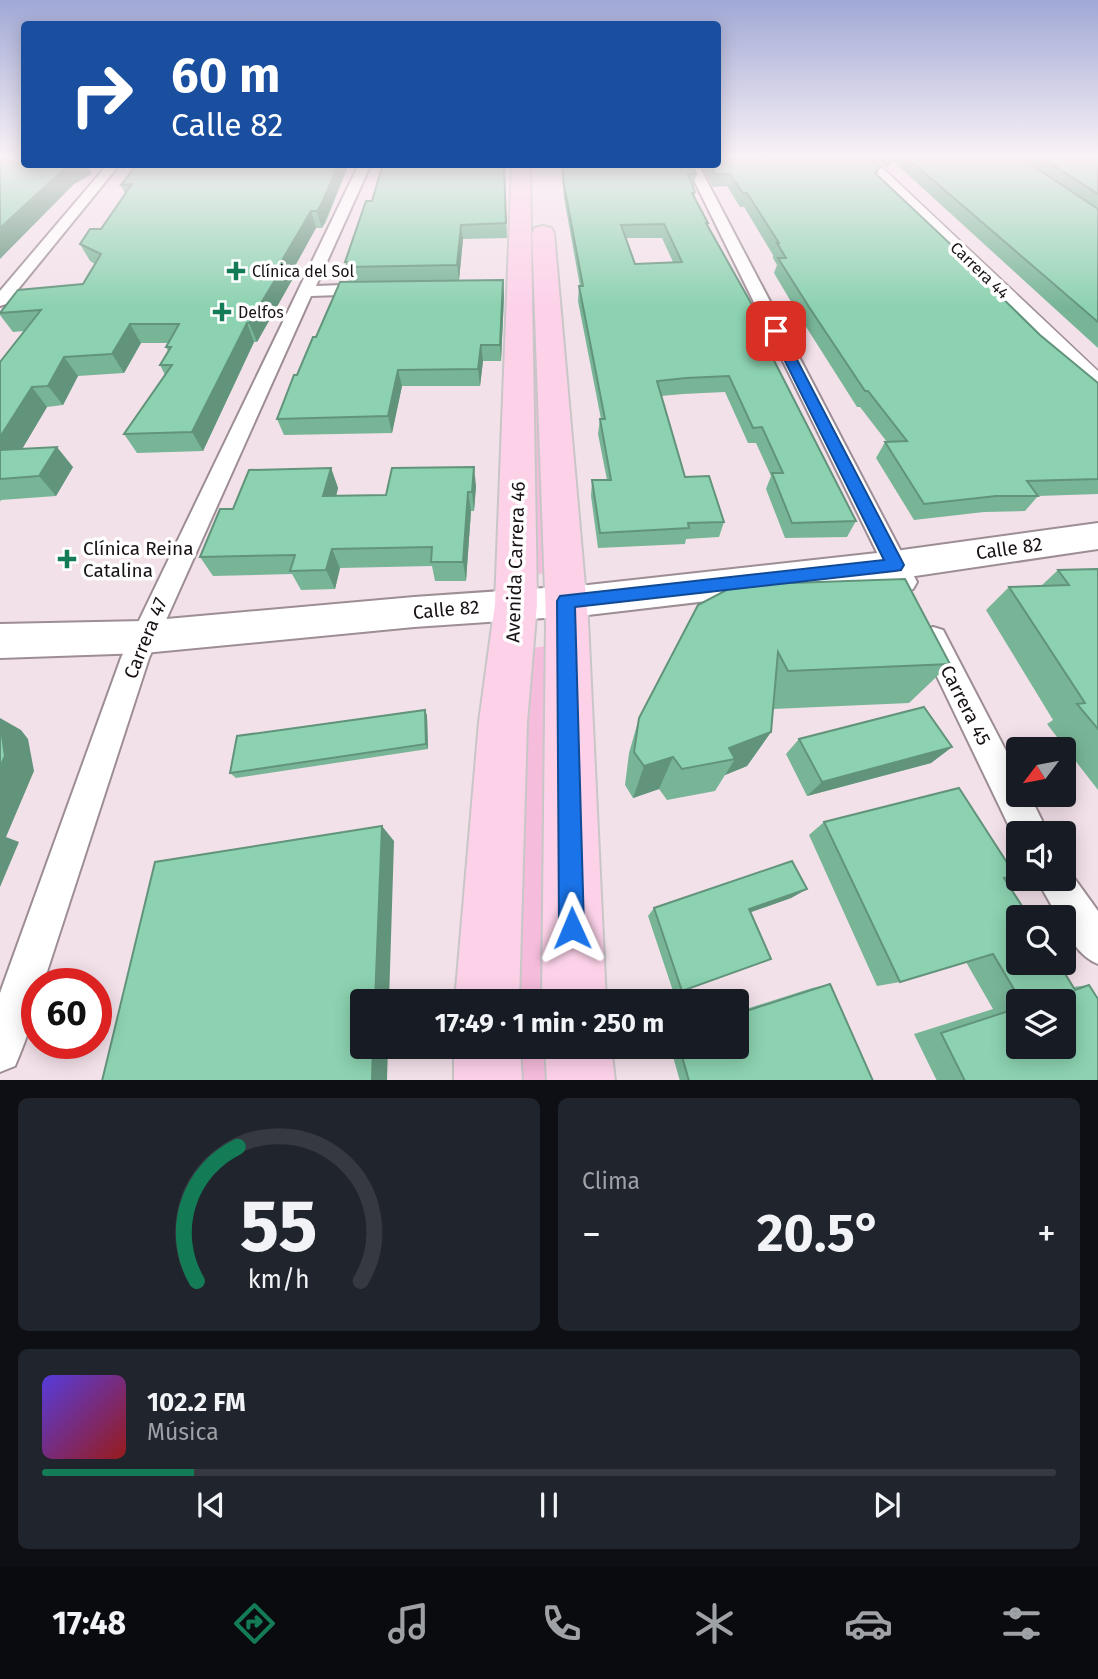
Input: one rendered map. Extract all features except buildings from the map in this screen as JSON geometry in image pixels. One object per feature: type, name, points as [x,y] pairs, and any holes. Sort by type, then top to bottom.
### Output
[{"type":"main road","name":"Avenida Carrera 46","points":[[522,206],[541,603],[573,989]]},
{"type":"main road","name":"Avenida Carrera 46","points":[[488,989],[503,722],[541,603],[525,286],[534,206]]},
{"type":"main road","name":"Calle 82","points":[[0,641],[144,637],[541,603],[895,565],[1098,536]]},
{"type":"main road","points":[[487,1059],[488,1080]]},
{"type":"main road","points":[[579,1059],[581,1080]]},
{"type":"street","points":[[0,301],[79,206]]},
{"type":"street","name":"Carrera 47","points":[[0,1051],[144,637],[345,206]]},
{"type":"street","points":[[713,206],[913,598]]},
{"type":"street","name":"Carrera 44","points":[[914,206],[1098,384]]},
{"type":"street","points":[[306,290],[387,289]]},
{"type":"street","name":"Carrera 45","points":[[925,623],[1025,821]]},
{"type":"street","points":[[1063,891],[1098,945]]},
{"type":"shaded area","points":[[532,300],[541,300],[549,573],[535,574]]},
{"type":"shaded area","points":[[553,645],[547,989],[511,989],[527,649]]},
{"type":"shaded area","points":[[512,1059],[551,1059],[552,1080],[513,1080]]},
{"type":"place","name":"Clínica del Sol","points":[[236,271]]},
{"type":"place","name":"Delfos","points":[[222,312]]},
{"type":"place","name":"Clínica Reina Catalina","points":[[67,559]]},
{"type":"route","points":[[572,928],[566,601],[895,565],[776,331]]}]
